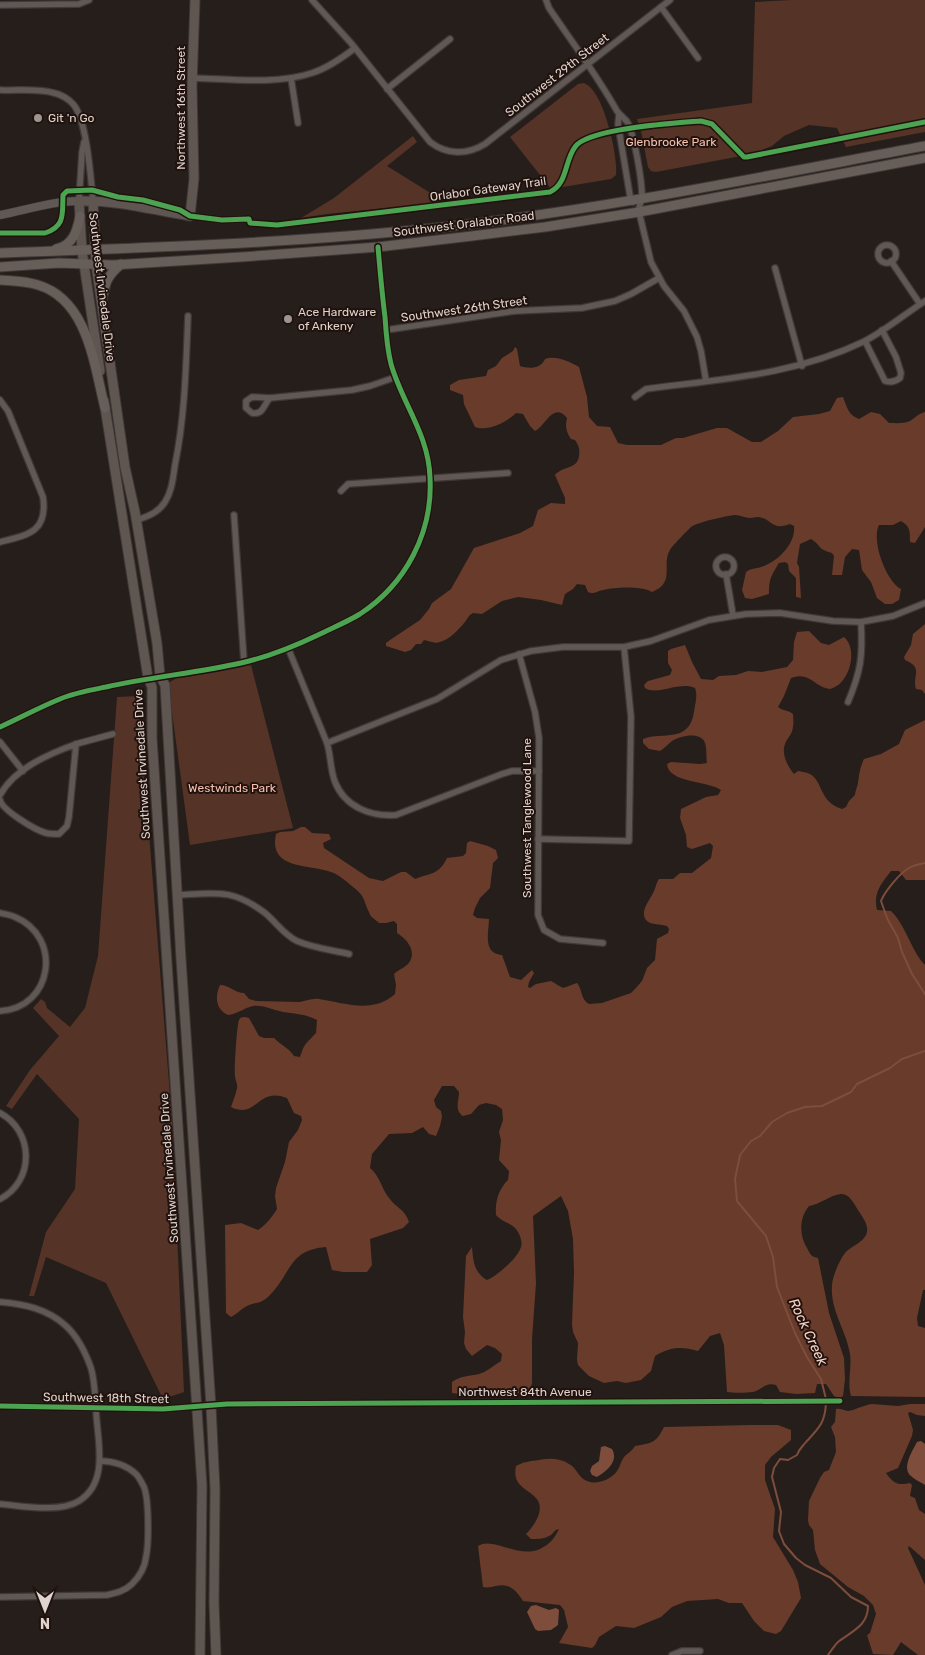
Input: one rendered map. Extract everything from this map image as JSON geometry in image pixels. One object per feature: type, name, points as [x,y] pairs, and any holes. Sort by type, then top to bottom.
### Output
[{"type":"main road","name":"Northwest 16th Street","points":[[190,216],[194,178],[192,78],[195,0]]},
{"type":"main road","name":"Southwest Oralabor Road","points":[[0,267],[59,263],[84,265],[121,264],[378,247],[545,227],[638,204],[925,146]]},
{"type":"main road","name":"Southwest Oralabor Road","points":[[0,254],[242,244],[353,236],[638,204],[925,158]]},
{"type":"main road","name":"Southwest Irvinedale Drive","points":[[93,201],[96,265],[125,467],[136,520],[160,676],[164,685],[211,1406],[215,1489],[214,1603],[216,1655]]},
{"type":"main road","points":[[79,202],[127,203],[190,216]]},
{"type":"main road","name":"Southwest Irvinedale Drive","points":[[79,202],[82,251],[105,408],[148,678],[152,687],[153,747],[202,1508],[200,1655]]},
{"type":"main road","points":[[43,252],[60,248],[70,243],[76,232],[80,216]]},
{"type":"main road","points":[[102,302],[104,286],[108,276],[121,264]]},
{"type":"main road","points":[[0,280],[40,285],[64,299],[83,326],[105,408]]},
{"type":"main road","points":[[172,1033],[186,1032]]},
{"type":"street","points":[[0,5],[79,4],[89,0]]},
{"type":"street","points":[[312,0],[355,48],[387,89],[450,39]]},
{"type":"street","points":[[546,0],[549,8],[608,92],[619,114],[618,124],[650,262],[691,323],[701,351],[706,381]]},
{"type":"street","name":"Southwest 29th Street","points":[[387,89],[430,142],[450,152],[469,151],[485,144],[670,0]]},
{"type":"street","points":[[661,7],[698,58]]},
{"type":"street","points":[[192,78],[230,80],[291,78],[325,68],[355,48]]},
{"type":"street","points":[[291,78],[298,123]]},
{"type":"street","points":[[0,90],[53,92],[67,99],[73,104],[82,119],[85,140]]},
{"type":"street","points":[[619,114],[626,118],[632,132],[638,204]]},
{"type":"street","name":"Southwest Irvinedale Drive","points":[[85,140],[93,201]]},
{"type":"street","name":"Southwest Irvinedale Drive","points":[[79,202],[82,152],[85,140]]},
{"type":"street","points":[[0,214],[43,204],[63,201],[79,202]]},
{"type":"street","points":[[190,216],[222,220],[249,219]]},
{"type":"street","points":[[0,727],[62,698],[148,678],[244,662],[288,648],[359,614],[395,584],[412,558],[422,535],[428,512],[430,477],[429,462],[421,433],[396,377],[388,350],[378,247]]},
{"type":"street","points":[[635,397],[646,389],[767,373],[802,366],[865,341],[923,303],[891,261]]},
{"type":"street","points":[[775,268],[802,366]]},
{"type":"street","name":"Southwest 26th Street","points":[[386,330],[515,311],[582,308],[631,294],[659,278]]},
{"type":"street","points":[[136,520],[151,515],[160,508],[169,494],[172,484],[184,401],[188,316]]},
{"type":"street","points":[[865,341],[885,381],[890,383],[896,381],[900,378],[900,368],[882,330]]},
{"type":"street","points":[[270,398],[352,390],[396,377]]},
{"type":"street","points":[[0,400],[8,411],[43,497],[44,508],[42,520],[35,531],[0,542]]},
{"type":"street","points":[[341,491],[348,484],[508,473]]},
{"type":"street","points":[[234,515],[244,662]]},
{"type":"street","points":[[726,574],[733,615]]},
{"type":"street","points":[[327,743],[437,699],[487,668],[519,654],[546,648],[624,647],[651,641],[692,626],[733,615],[780,613],[832,621],[861,622],[893,616],[925,603]]},
{"type":"street","points":[[848,702],[861,665],[861,622]]},
{"type":"street","points":[[538,839],[629,841],[631,717],[624,647]]},
{"type":"street","points":[[288,648],[327,743],[332,772],[340,790],[351,803],[360,809],[378,815],[396,815],[502,774],[512,771],[539,771]]},
{"type":"street","name":"Southwest Tanglewood Lane","points":[[519,654],[539,738],[537,906],[541,924],[544,930],[560,939],[603,943]]},
{"type":"street","points":[[0,795],[4,788],[23,770],[50,754],[76,744],[113,734]]},
{"type":"street","points":[[0,742],[23,770]]},
{"type":"street","points":[[0,800],[1,805],[11,814],[46,833],[59,834],[67,826],[69,817],[76,744]]},
{"type":"street","points":[[177,895],[215,892],[232,895],[265,914],[286,934],[296,940],[311,946],[349,954]]},
{"type":"street","points":[[0,913],[14,916],[35,931],[42,941],[46,956],[43,980],[32,998],[10,1010],[0,1011]]},
{"type":"street","points":[[0,1113],[11,1120],[23,1137],[26,1160],[21,1178],[15,1188],[0,1199]]},
{"type":"street","points":[[0,1302],[29,1305],[54,1317],[66,1326],[81,1345],[93,1376],[100,1461],[93,1486],[79,1501],[66,1506],[49,1507],[0,1504]]},
{"type":"street","name":"Northwest 84th Avenue","points":[[211,1406],[227,1404],[837,1401]]},
{"type":"street","name":"Southwest 18th Street","points":[[0,1406],[163,1409],[211,1406]]},
{"type":"street","points":[[0,1597],[107,1595],[121,1592],[137,1578],[143,1569],[147,1556],[147,1512],[144,1488],[137,1475],[127,1467],[112,1461],[100,1461]]},
{"type":"street","points":[[672,1655],[682,1651],[700,1651]]},
{"type":"green space","points":[[791,0],[925,0],[925,132],[846,147],[837,128],[809,125],[784,136],[772,146],[752,154],[656,172],[651,171],[648,167],[637,119],[752,103],[755,2]]},
{"type":"green space","name":"Glenbrooke Park","points":[[583,83],[590,87],[597,96],[603,109],[612,139],[616,175],[611,179],[551,189],[510,137],[578,84]]},
{"type":"green space","points":[[413,136],[417,142],[387,166],[445,202],[301,218],[334,198]]},
{"type":"green space","name":"Westwinds Park","points":[[251,665],[293,828],[190,845],[168,683],[177,678]]},
{"type":"green space","points":[[138,696],[172,1120],[184,1392],[163,1399],[106,1283],[46,1257],[34,1296],[29,1296],[46,1232],[75,1189],[79,1119],[37,1074],[12,1109],[6,1106],[30,1070],[59,1036],[33,1008],[41,999],[45,1002],[47,1008],[70,1027],[85,1008],[98,956],[117,697]]},
{"type":"shaded area","points":[[515,347],[520,366],[534,367],[541,365],[545,359],[558,358],[579,367],[587,397],[589,417],[597,426],[610,427],[618,443],[627,445],[661,445],[676,438],[683,438],[717,428],[727,428],[752,442],[761,442],[778,431],[793,417],[830,411],[837,398],[843,397],[850,413],[859,419],[871,412],[880,414],[889,423],[902,423],[910,421],[925,412],[925,527],[915,543],[910,542],[909,529],[901,521],[893,525],[879,525],[877,532],[878,550],[881,560],[890,578],[901,589],[899,600],[892,604],[885,604],[877,598],[871,582],[862,570],[859,550],[852,549],[845,557],[842,575],[832,575],[834,556],[832,553],[822,549],[811,539],[800,544],[797,563],[799,567],[801,598],[796,597],[796,578],[789,571],[788,564],[785,562],[779,563],[772,575],[769,594],[752,599],[745,598],[742,590],[746,572],[767,565],[779,557],[789,546],[794,533],[794,526],[790,524],[779,526],[763,518],[748,518],[735,515],[706,521],[691,527],[670,550],[664,584],[652,592],[635,588],[621,588],[592,593],[588,592],[585,585],[577,584],[565,594],[562,605],[518,597],[502,601],[482,614],[473,613],[457,631],[443,641],[436,643],[424,640],[421,644],[416,644],[411,650],[405,652],[386,646],[386,643],[420,620],[432,603],[451,589],[474,548],[520,533],[533,526],[538,510],[551,503],[565,504],[565,498],[555,475],[573,466],[579,456],[579,448],[567,431],[567,418],[558,412],[553,414],[535,431],[523,414],[516,413],[508,420],[497,425],[486,428],[475,427],[464,404],[463,395],[450,390],[450,385],[459,380],[486,376],[488,370],[496,366]]},
{"type":"shaded area","points":[[925,624],[925,694],[922,690],[916,689],[916,669],[904,657],[911,645],[913,634]]},
{"type":"shaded area","points":[[809,631],[821,643],[829,645],[844,637],[851,650],[850,666],[847,674],[837,686],[830,689],[803,676],[791,678],[778,707],[793,714],[793,729],[784,748],[787,764],[794,774],[798,771],[808,773],[814,777],[829,802],[842,809],[846,807],[855,795],[864,759],[881,754],[899,744],[905,730],[925,720],[925,880],[906,880],[899,871],[891,871],[879,889],[876,904],[877,910],[891,911],[896,917],[925,965],[925,1290],[923,1290],[917,1318],[918,1326],[925,1328],[925,1397],[851,1396],[849,1386],[850,1354],[833,1303],[832,1285],[843,1256],[848,1250],[864,1239],[867,1225],[852,1201],[843,1194],[809,1206],[803,1216],[801,1232],[809,1252],[812,1256],[818,1258],[829,1313],[844,1358],[845,1379],[843,1396],[839,1398],[834,1396],[826,1384],[817,1384],[815,1393],[796,1394],[780,1392],[776,1385],[772,1384],[753,1392],[727,1392],[724,1345],[720,1333],[710,1336],[698,1351],[676,1348],[655,1356],[651,1371],[641,1380],[626,1383],[617,1381],[604,1383],[589,1376],[578,1365],[577,1360],[578,1343],[572,1324],[573,1239],[568,1211],[561,1196],[533,1216],[536,1283],[532,1339],[532,1383],[529,1393],[469,1395],[452,1393],[452,1382],[462,1377],[485,1372],[501,1361],[502,1354],[495,1348],[487,1345],[472,1356],[466,1349],[463,1317],[466,1256],[472,1247],[477,1270],[487,1280],[512,1261],[521,1245],[516,1229],[496,1215],[498,1196],[508,1180],[509,1171],[499,1160],[501,1140],[499,1132],[503,1120],[502,1109],[496,1105],[486,1103],[479,1105],[471,1114],[463,1116],[458,1108],[459,1092],[454,1086],[442,1086],[434,1100],[436,1107],[441,1111],[442,1117],[436,1136],[429,1134],[423,1127],[412,1133],[389,1134],[372,1154],[370,1168],[389,1198],[403,1211],[409,1222],[403,1228],[370,1239],[372,1265],[367,1272],[332,1270],[326,1247],[314,1249],[298,1257],[270,1295],[264,1300],[247,1306],[231,1317],[226,1313],[225,1225],[241,1223],[258,1230],[271,1218],[277,1209],[276,1188],[285,1162],[289,1142],[298,1130],[302,1120],[301,1116],[294,1113],[287,1098],[277,1095],[269,1096],[246,1109],[240,1110],[231,1107],[237,1086],[235,1065],[239,1020],[242,1017],[249,1018],[259,1036],[274,1038],[294,1056],[300,1057],[306,1044],[316,1033],[317,1020],[305,1015],[257,1006],[228,1015],[218,1006],[217,993],[220,985],[244,993],[249,999],[256,1001],[300,1002],[316,999],[358,1006],[378,1004],[395,994],[394,974],[408,964],[412,955],[408,942],[397,933],[397,924],[394,921],[379,923],[373,918],[360,893],[337,874],[292,864],[284,860],[278,854],[275,846],[276,834],[305,827],[312,833],[329,834],[331,839],[323,843],[324,848],[369,878],[383,881],[401,872],[406,872],[415,879],[434,873],[441,868],[447,858],[463,856],[466,853],[467,843],[470,841],[488,846],[496,850],[498,858],[493,863],[490,888],[480,898],[473,915],[477,918],[489,919],[489,946],[496,954],[502,955],[510,977],[521,980],[532,970],[534,973],[529,982],[528,987],[530,988],[536,984],[551,981],[563,988],[577,983],[584,1000],[589,1004],[602,1003],[631,993],[642,981],[647,968],[655,960],[657,939],[668,933],[669,929],[667,926],[647,921],[644,914],[644,910],[658,880],[673,879],[680,873],[692,873],[711,858],[713,846],[710,843],[692,849],[687,847],[686,835],[680,818],[681,809],[706,797],[718,795],[721,790],[681,778],[669,770],[667,764],[671,762],[707,763],[703,739],[695,736],[680,738],[672,741],[660,751],[649,749],[643,743],[643,739],[674,734],[687,729],[694,712],[695,688],[682,686],[650,690],[645,688],[644,685],[648,681],[670,675],[672,670],[668,663],[668,651],[685,645],[701,679],[713,680],[719,676],[736,675],[748,671],[762,672],[787,667],[793,660],[794,642],[797,632]]},
{"type":"shaded area","points":[[872,1404],[898,1406],[925,1404],[925,1416],[908,1413],[913,1430],[912,1436],[898,1468],[886,1473],[896,1483],[910,1483],[912,1485],[910,1496],[915,1498],[919,1510],[925,1514],[925,1560],[909,1546],[908,1548],[925,1585],[925,1655],[918,1655],[901,1642],[893,1655],[873,1654],[867,1635],[870,1633],[876,1614],[873,1605],[864,1596],[848,1587],[820,1564],[815,1550],[813,1530],[809,1525],[809,1501],[820,1478],[824,1472],[829,1470],[836,1452],[835,1437],[831,1427],[835,1422],[836,1409],[848,1411]]},
{"type":"shaded area","points":[[778,1425],[791,1430],[791,1440],[771,1457],[765,1465],[765,1480],[775,1509],[773,1537],[793,1570],[798,1582],[801,1598],[781,1631],[776,1634],[764,1631],[754,1621],[742,1603],[729,1603],[718,1599],[687,1601],[672,1607],[661,1617],[634,1628],[616,1626],[599,1637],[592,1648],[559,1643],[568,1627],[564,1610],[560,1605],[523,1601],[515,1591],[501,1585],[483,1587],[478,1546],[491,1544],[514,1550],[531,1551],[540,1549],[549,1543],[559,1529],[551,1535],[540,1539],[531,1539],[526,1534],[538,1517],[540,1507],[536,1498],[518,1482],[515,1473],[516,1466],[547,1459],[558,1460],[571,1465],[586,1481],[601,1482],[614,1475],[624,1457],[635,1446],[653,1441],[664,1427]]},
{"type":"shaded area","points":[[921,1441],[925,1444],[925,1485],[914,1479],[908,1473],[907,1468],[917,1442]]},
{"type":"shaded area","points":[[605,1446],[612,1449],[614,1453],[613,1462],[605,1472],[597,1477],[592,1475],[590,1471],[592,1466],[599,1461],[601,1447]]},
{"type":"shaded area","points":[[536,1605],[549,1610],[556,1608],[559,1610],[558,1625],[551,1630],[538,1631],[535,1629],[527,1612],[531,1606]]},
{"type":"waterway","name":"Rock Creek","points":[[925,863],[905,870],[889,887],[881,901],[912,974],[925,994]]},
{"type":"waterway","name":"Rock Creek","points":[[826,1399],[821,1379],[795,1333],[777,1287],[773,1257],[766,1236],[737,1201],[735,1179],[740,1155],[751,1141],[760,1136],[772,1122],[787,1113],[805,1107],[822,1106],[851,1092],[857,1084],[890,1068],[902,1059],[925,1051]]},
{"type":"waterway","name":"Rock Creek","points":[[826,1403],[823,1420],[818,1429],[797,1455],[788,1460],[780,1459],[774,1468],[772,1477],[781,1512],[779,1531],[784,1544],[805,1565],[831,1578],[851,1597],[868,1606],[862,1623],[838,1642],[828,1655]]},
{"type":"cycle path","name":"Orlabor Gateway Trail","points":[[0,233],[45,233],[57,227],[62,213],[63,195],[67,191],[92,190],[118,197],[143,200],[180,210],[190,216],[222,220],[249,219],[250,223],[277,225],[550,192],[556,188],[563,178],[575,147],[597,135],[614,131],[701,121],[712,124],[744,157],[747,157],[925,122]]},
{"type":"cycle path","points":[[0,727],[52,702],[77,693],[207,670],[261,658],[309,639],[360,614],[391,588],[403,572],[421,537],[427,518],[430,478],[425,448],[420,433],[391,364],[378,247]]},
{"type":"cycle path","points":[[0,1406],[163,1409],[227,1404],[840,1401]]},
{"type":"place","name":"Git 'n Go","points":[[38,118]]},
{"type":"place","name":"Ace Hardware of Ankeny","points":[[288,319]]}]
